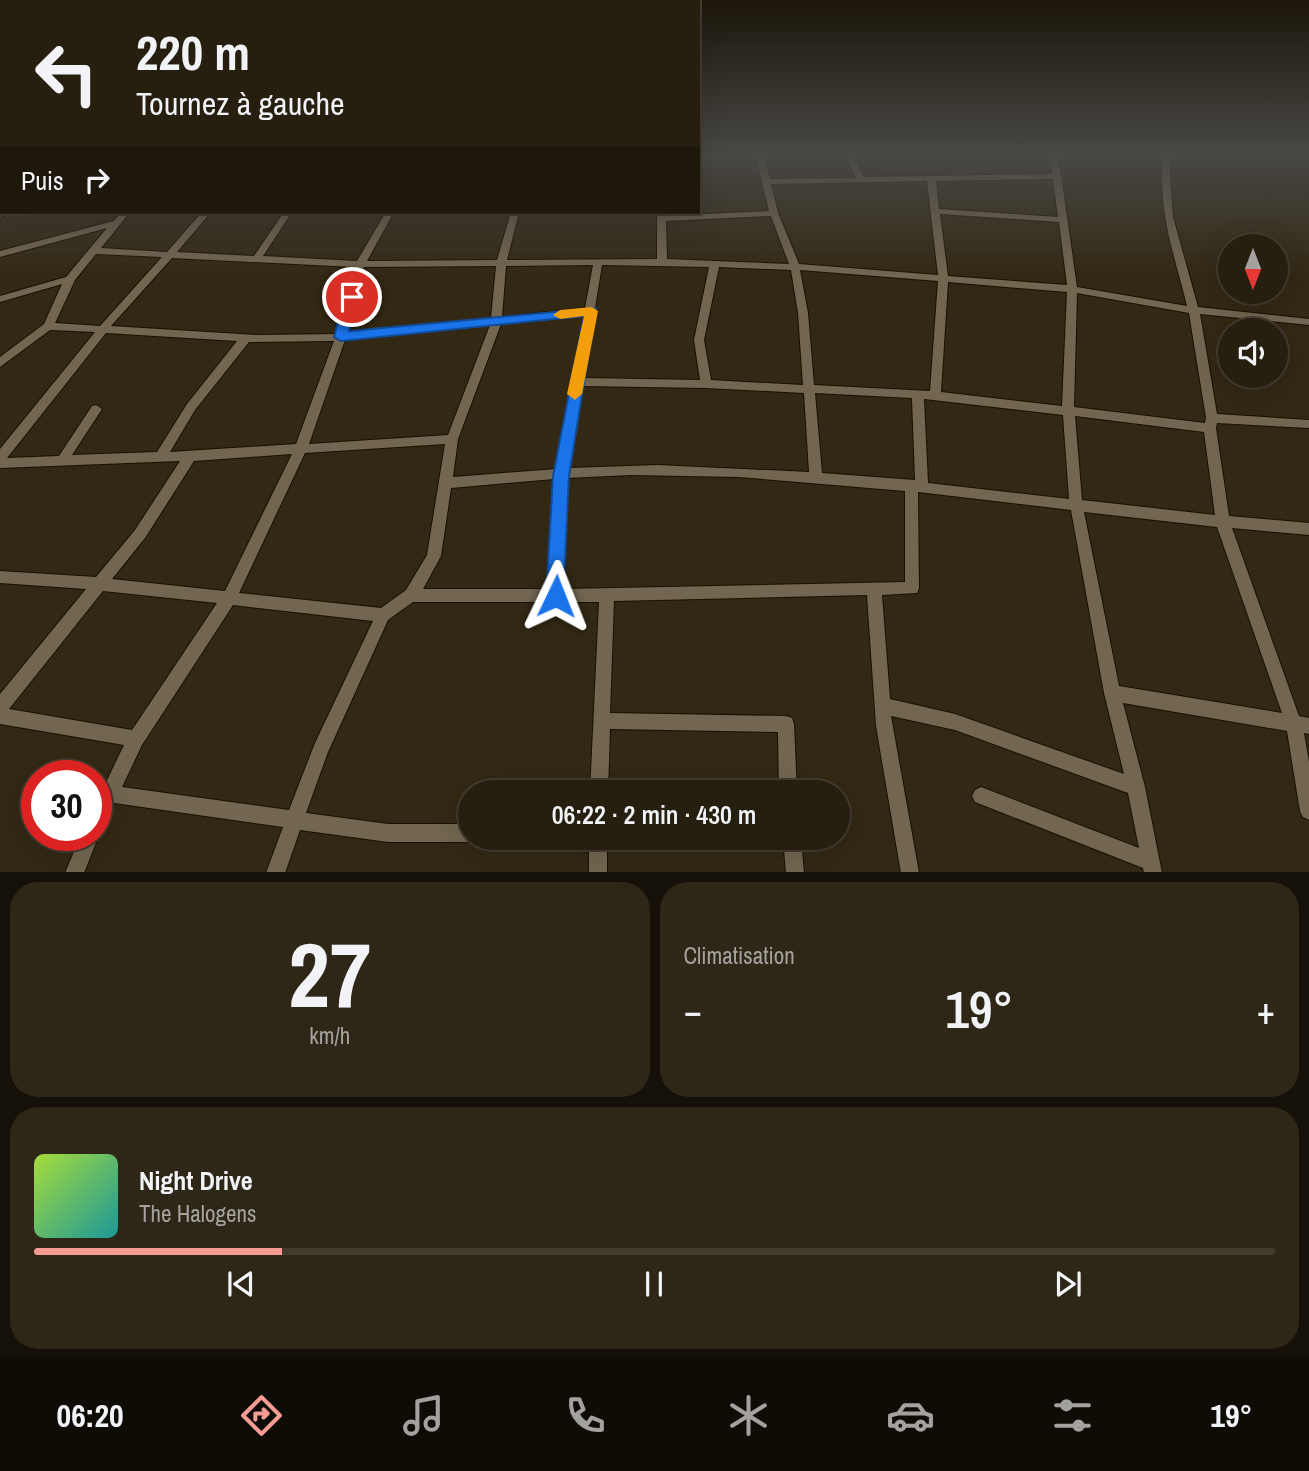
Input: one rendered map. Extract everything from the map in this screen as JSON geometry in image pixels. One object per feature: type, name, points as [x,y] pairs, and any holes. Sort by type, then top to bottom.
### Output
[{"type":"street","points":[[769,195],[795,267],[810,390],[816,477]]},
{"type":"street","points":[[933,195],[943,277],[935,395]]},
{"type":"street","points":[[1060,195],[1072,289],[1068,409],[1076,503],[1112,693],[1136,787],[1152,867]]},
{"type":"street","points":[[1164,195],[1166,216],[1193,310],[1223,523],[1301,725],[1309,811]]},
{"type":"street","points":[[936,211],[1063,220]]},
{"type":"street","points":[[662,262],[661,215],[774,213]]},
{"type":"street","points":[[0,363],[48,326],[70,279],[124,214]]},
{"type":"street","points":[[0,461],[104,328],[205,214]]},
{"type":"street","points":[[257,258],[287,214]]},
{"type":"street","points":[[112,790],[136,739],[229,598],[301,449],[341,337],[360,264],[389,214]]},
{"type":"street","points":[[275,872],[321,749],[383,615],[411,595],[434,556],[452,439],[496,322],[501,263],[514,214]]},
{"type":"street","points":[[0,254],[117,223]]},
{"type":"street","points":[[94,251],[360,264],[662,262],[795,267],[1072,289],[1193,310],[1309,322]]},
{"type":"street","points":[[556,596],[561,476],[592,311],[598,262]]},
{"type":"street","points":[[706,384],[699,340],[715,263]]},
{"type":"street","points":[[0,299],[70,279]]},
{"type":"street","points":[[48,326],[246,338],[341,337],[592,311]]},
{"type":"street","points":[[162,455],[191,407],[246,338]]},
{"type":"street","points":[[0,354],[14,350]]},
{"type":"street","points":[[577,382],[706,384],[935,395],[1211,423],[1309,424]]},
{"type":"street","points":[[411,595],[556,596],[912,588],[918,396]]},
{"type":"street","points":[[64,458],[96,409]]},
{"type":"street","points":[[0,461],[190,456],[452,439]]},
{"type":"street","points":[[0,707],[140,534],[190,456]]},
{"type":"street","points":[[446,483],[655,470],[816,477],[1076,503],[1223,523],[1309,529]]},
{"type":"street","points":[[0,577],[101,584],[383,615]]},
{"type":"street","points":[[874,590],[884,726],[909,872]]},
{"type":"street","points":[[599,780],[607,595]]},
{"type":"street","points":[[1112,693],[1301,725]]},
{"type":"street","points":[[884,706],[955,722],[1136,787]]},
{"type":"street","points":[[0,716],[136,739]]},
{"type":"street","points":[[601,721],[786,724],[788,780]]},
{"type":"street","points":[[112,794],[297,818],[388,833],[458,833]]},
{"type":"street","points":[[981,796],[1152,867]]},
{"type":"street","points":[[598,850],[598,872]]},
{"type":"street","points":[[793,850],[794,872]]},
{"type":"street","points":[[74,872],[83,851]]},
{"type":"slow traffic","points":[[560,315],[592,311],[575,394]]},
{"type":"route","points":[[352,297],[341,337],[592,311],[561,476],[556,596]]}]
